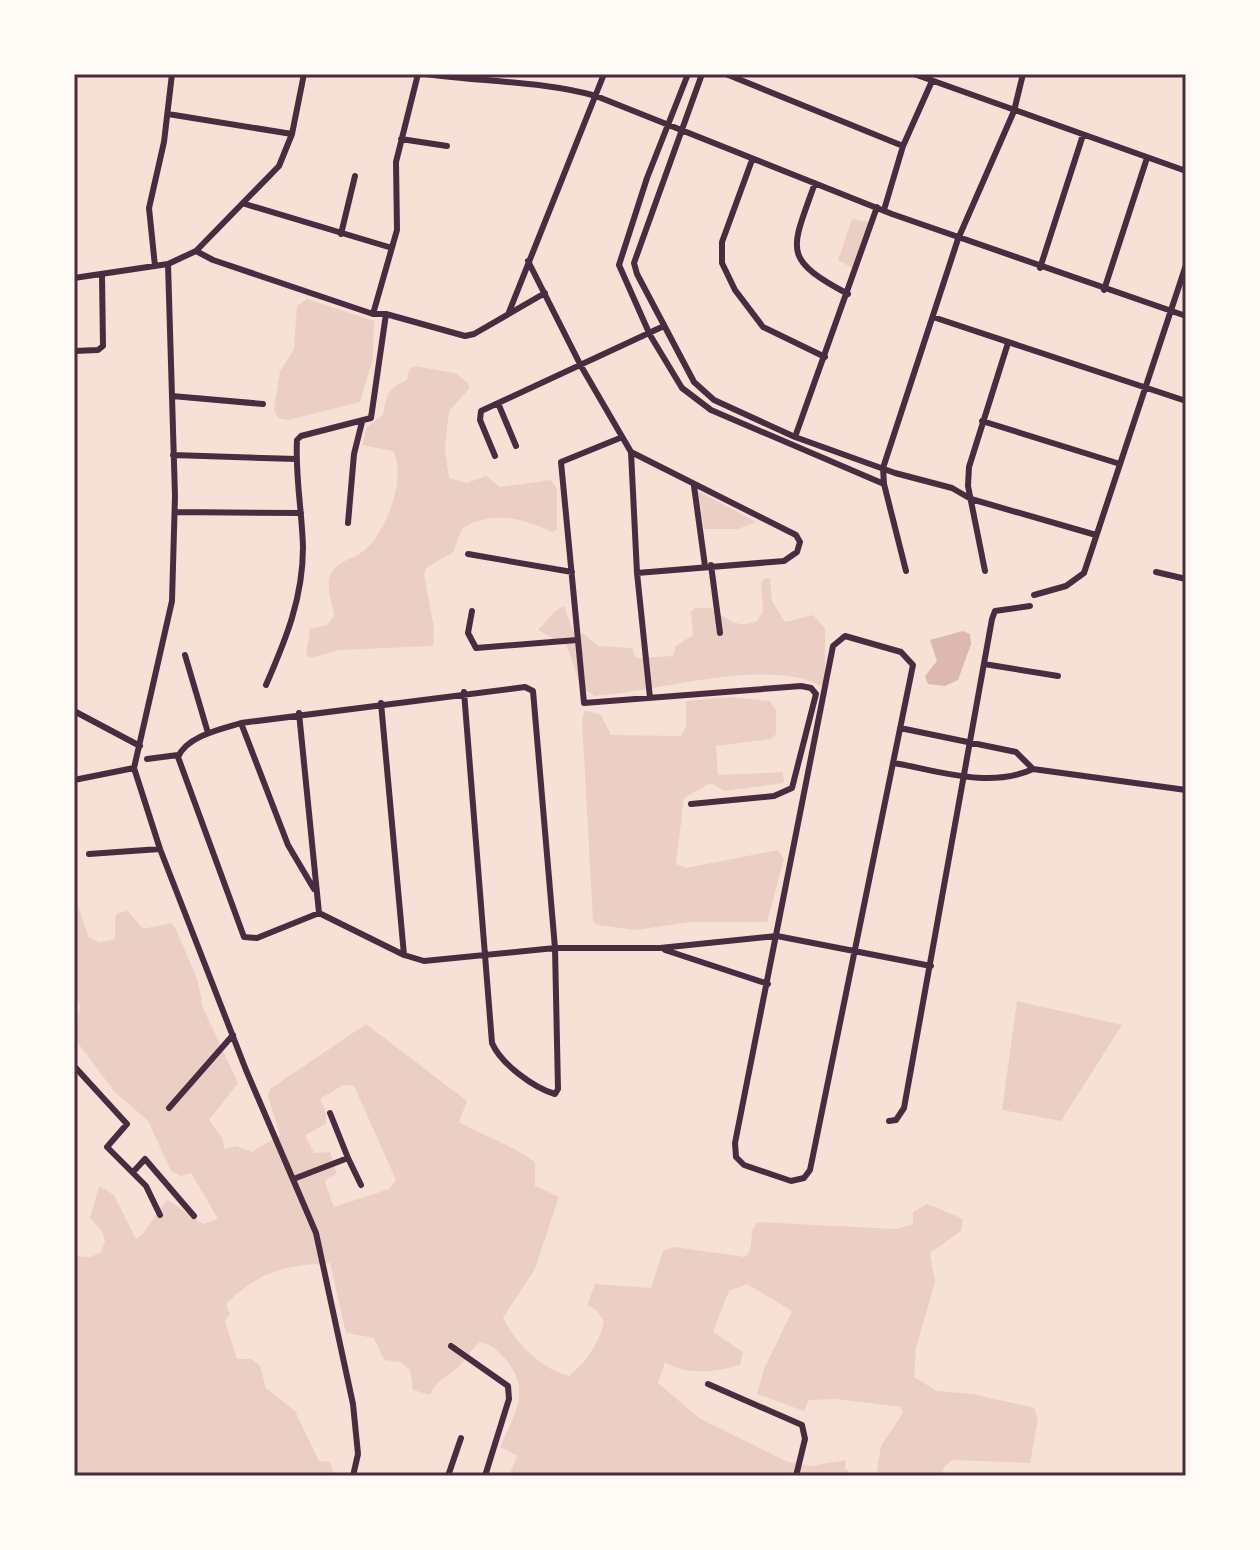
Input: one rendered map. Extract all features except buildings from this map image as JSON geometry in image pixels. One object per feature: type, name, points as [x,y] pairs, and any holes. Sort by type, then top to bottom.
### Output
[{"type":"street","points":[[155,266],[149,208],[168,114],[172,74]]},
{"type":"street","points":[[74,278],[168,264],[196,251],[272,176],[292,134],[304,74]]},
{"type":"street","points":[[373,314],[398,223],[395,176],[418,74]]},
{"type":"street","points":[[426,74],[517,86],[553,86],[596,96],[678,131],[958,239],[1186,316]]},
{"type":"street","points":[[509,314],[604,74]]},
{"type":"street","points":[[688,74],[666,125],[619,265],[650,335],[682,388],[721,415],[952,488],[971,499],[1096,535]]},
{"type":"street","points":[[702,74],[678,131],[634,263],[694,382],[708,396],[884,484]]},
{"type":"street","points":[[726,74],[903,146]]},
{"type":"street","points":[[914,74],[1186,171]]},
{"type":"street","points":[[906,571],[884,484],[883,468],[958,239],[1014,111],[1023,74]]},
{"type":"street","points":[[794,440],[903,146],[932,81]]},
{"type":"street","points":[[168,114],[292,134]]},
{"type":"street","points":[[1040,268],[1083,135]]},
{"type":"street","points":[[401,139],[447,146]]},
{"type":"street","points":[[1104,290],[1147,158]]},
{"type":"street","points":[[752,160],[722,242],[722,263],[735,290],[763,327],[825,357]]},
{"type":"street","points":[[341,234],[355,176]]},
{"type":"street","points":[[815,183],[798,230],[797,251],[807,272],[848,294]]},
{"type":"street","points":[[245,204],[392,248]]},
{"type":"street","points":[[196,251],[373,314],[386,314],[465,336],[545,293]]},
{"type":"street","points":[[528,261],[581,366],[620,438],[631,452],[796,535],[800,544],[797,552],[782,562],[637,573]]},
{"type":"street","points":[[168,264],[175,512],[170,619],[134,768],[160,849],[233,1035],[296,1178],[324,1259],[357,1440],[353,1476]]},
{"type":"street","points":[[1034,595],[1066,586],[1084,573],[1186,265]]},
{"type":"street","points":[[74,351],[98,350],[103,346],[102,276]]},
{"type":"street","points":[[266,685],[295,615],[302,560],[297,440],[301,436],[362,422],[373,413],[386,314]]},
{"type":"street","points":[[933,317],[1186,401]]},
{"type":"street","points":[[495,456],[479,417],[481,411],[664,326]]},
{"type":"street","points":[[985,571],[971,499],[969,467],[1008,343]]},
{"type":"street","points":[[172,396],[263,404]]},
{"type":"street","points":[[498,403],[516,446]]},
{"type":"street","points":[[721,415],[724,406]]},
{"type":"street","points":[[982,421],[1120,464]]},
{"type":"street","points":[[348,523],[354,454],[362,422]]},
{"type":"street","points":[[620,438],[561,462],[584,703],[801,686],[811,688],[816,694],[792,788],[774,796],[691,804]]},
{"type":"street","points":[[631,452],[637,573],[650,698]]},
{"type":"street","points":[[173,455],[296,459]]},
{"type":"street","points":[[694,486],[720,633]]},
{"type":"street","points":[[175,512],[301,513]]},
{"type":"street","points":[[468,554],[572,572]]},
{"type":"street","points":[[1156,572],[1186,579]]},
{"type":"street","points":[[889,1121],[896,1120],[904,1108],[995,611],[1030,606]]},
{"type":"street","points":[[472,611],[468,633],[476,648],[577,640]]},
{"type":"street","points":[[845,636],[901,652],[913,665],[900,728],[810,1170],[804,1178],[791,1181],[744,1165],[734,1150],[833,646],[845,636]]},
{"type":"street","points":[[185,655],[208,733]]},
{"type":"street","points":[[984,664],[1058,676]]},
{"type":"street","points":[[147,759],[178,755],[208,733],[241,723],[299,713],[464,692],[525,687],[535,693],[555,948],[557,1094],[551,1094],[522,1075],[498,1055],[492,1043],[464,692]]},
{"type":"street","points":[[381,703],[404,955]]},
{"type":"street","points":[[74,711],[140,746]]},
{"type":"street","points":[[299,713],[319,913]]},
{"type":"street","points":[[241,723],[288,845],[316,892]]},
{"type":"street","points":[[900,728],[1016,752],[1033,769]]},
{"type":"street","points":[[178,755],[241,934],[248,939],[319,913],[404,955],[424,961],[555,948],[660,948],[777,936],[931,966]]},
{"type":"street","points":[[894,763],[965,776],[1011,779],[1033,769],[1186,790]]},
{"type":"street","points":[[74,780],[134,768]]},
{"type":"street","points":[[89,854],[160,849]]},
{"type":"street","points":[[660,948],[768,984]]},
{"type":"street","points":[[169,1108],[233,1035]]},
{"type":"street","points":[[74,1066],[127,1124],[107,1147],[146,1186],[160,1215]]},
{"type":"street","points":[[330,1113],[361,1185]]},
{"type":"street","points":[[296,1178],[348,1158]]},
{"type":"street","points":[[134,1171],[145,1159],[194,1216]]},
{"type":"street","points":[[146,1186],[159,1176]]},
{"type":"street","points":[[451,1346],[508,1386],[509,1399],[485,1476]]},
{"type":"street","points":[[708,1384],[802,1425],[805,1439],[796,1476]]},
{"type":"street","points":[[448,1476],[461,1438]]},
{"type":"shaded area","points":[[852,219],[869,222],[854,269],[838,260]]},
{"type":"shaded area","points":[[307,299],[374,321],[373,358],[360,402],[288,420],[278,418],[274,410],[280,371],[294,349],[297,306]]},
{"type":"shaded area","points":[[414,366],[455,373],[468,383],[469,389],[449,411],[445,449],[449,478],[467,483],[486,476],[500,487],[551,480],[557,489],[557,530],[552,532],[507,518],[484,519],[462,529],[453,552],[426,568],[424,574],[434,628],[433,646],[339,650],[311,658],[306,655],[310,629],[327,625],[334,616],[329,588],[331,573],[367,548],[388,516],[393,502],[398,474],[393,451],[362,445],[367,427],[383,415],[389,393],[407,380],[409,370]]},
{"type":"shaded area","points":[[698,491],[756,522],[738,529],[704,529]]},
{"type":"shaded area","points":[[765,578],[770,578],[772,601],[785,622],[813,615],[825,628],[825,681],[821,686],[798,678],[742,675],[595,696],[581,688],[567,646],[538,630],[555,611],[564,606],[573,632],[584,634],[598,646],[632,648],[636,658],[673,656],[676,646],[693,635],[691,612],[695,608],[710,608],[737,623],[757,621],[763,611],[761,583]]},
{"type":"shaded area","points":[[963,631],[970,634],[971,644],[958,680],[945,686],[928,684],[925,676],[937,661],[930,640]]},
{"type":"shaded area","points":[[731,697],[770,701],[776,710],[776,734],[771,739],[716,746],[718,775],[783,772],[784,783],[725,791],[710,783],[684,798],[676,864],[686,868],[778,850],[784,859],[767,922],[691,922],[636,930],[598,925],[593,922],[582,720],[585,710],[601,715],[611,735],[681,736],[686,726],[686,701]]},
{"type":"shaded area","points":[[74,894],[89,938],[100,942],[115,939],[117,913],[128,911],[143,929],[170,923],[175,927],[198,981],[203,1008],[238,1083],[209,1120],[223,1139],[224,1149],[236,1146],[252,1152],[280,1135],[268,1096],[270,1089],[366,1024],[467,1101],[459,1122],[535,1162],[535,1186],[559,1197],[535,1269],[503,1318],[530,1354],[549,1368],[569,1376],[591,1352],[604,1322],[597,1311],[587,1305],[595,1284],[651,1288],[663,1251],[674,1247],[745,1257],[758,1222],[897,1229],[913,1224],[913,1212],[927,1204],[959,1217],[963,1220],[961,1231],[930,1253],[935,1282],[916,1348],[914,1377],[937,1391],[973,1394],[1034,1408],[1038,1419],[1030,1463],[953,1460],[944,1467],[942,1476],[876,1476],[881,1446],[903,1413],[901,1407],[837,1399],[809,1400],[804,1411],[757,1394],[764,1369],[792,1311],[747,1284],[729,1291],[713,1332],[743,1352],[740,1365],[701,1371],[682,1369],[665,1362],[658,1383],[699,1418],[786,1461],[810,1466],[846,1460],[845,1468],[854,1476],[509,1476],[517,1456],[500,1447],[515,1414],[519,1393],[514,1371],[506,1360],[480,1342],[430,1395],[413,1390],[410,1370],[400,1362],[384,1360],[374,1338],[346,1333],[330,1263],[286,1268],[261,1277],[226,1304],[230,1314],[225,1321],[237,1359],[251,1359],[260,1366],[266,1388],[295,1411],[319,1461],[330,1462],[335,1476],[74,1476],[74,1256],[91,1257],[101,1252],[105,1242],[102,1231],[90,1218],[99,1186],[114,1195],[136,1239],[168,1200],[203,1224],[218,1219],[191,1173],[181,1176],[171,1171],[148,1121],[114,1091],[74,1038],[80,1006],[74,992]],"holes":[[[343,1085],[354,1086],[396,1180],[389,1189],[334,1207],[325,1183],[327,1178],[337,1174],[330,1152],[314,1153],[305,1135],[326,1124],[326,1113],[320,1099]]]},
{"type":"shaded area","points":[[1017,1001],[1122,1025],[1061,1121],[1002,1110]]}]
